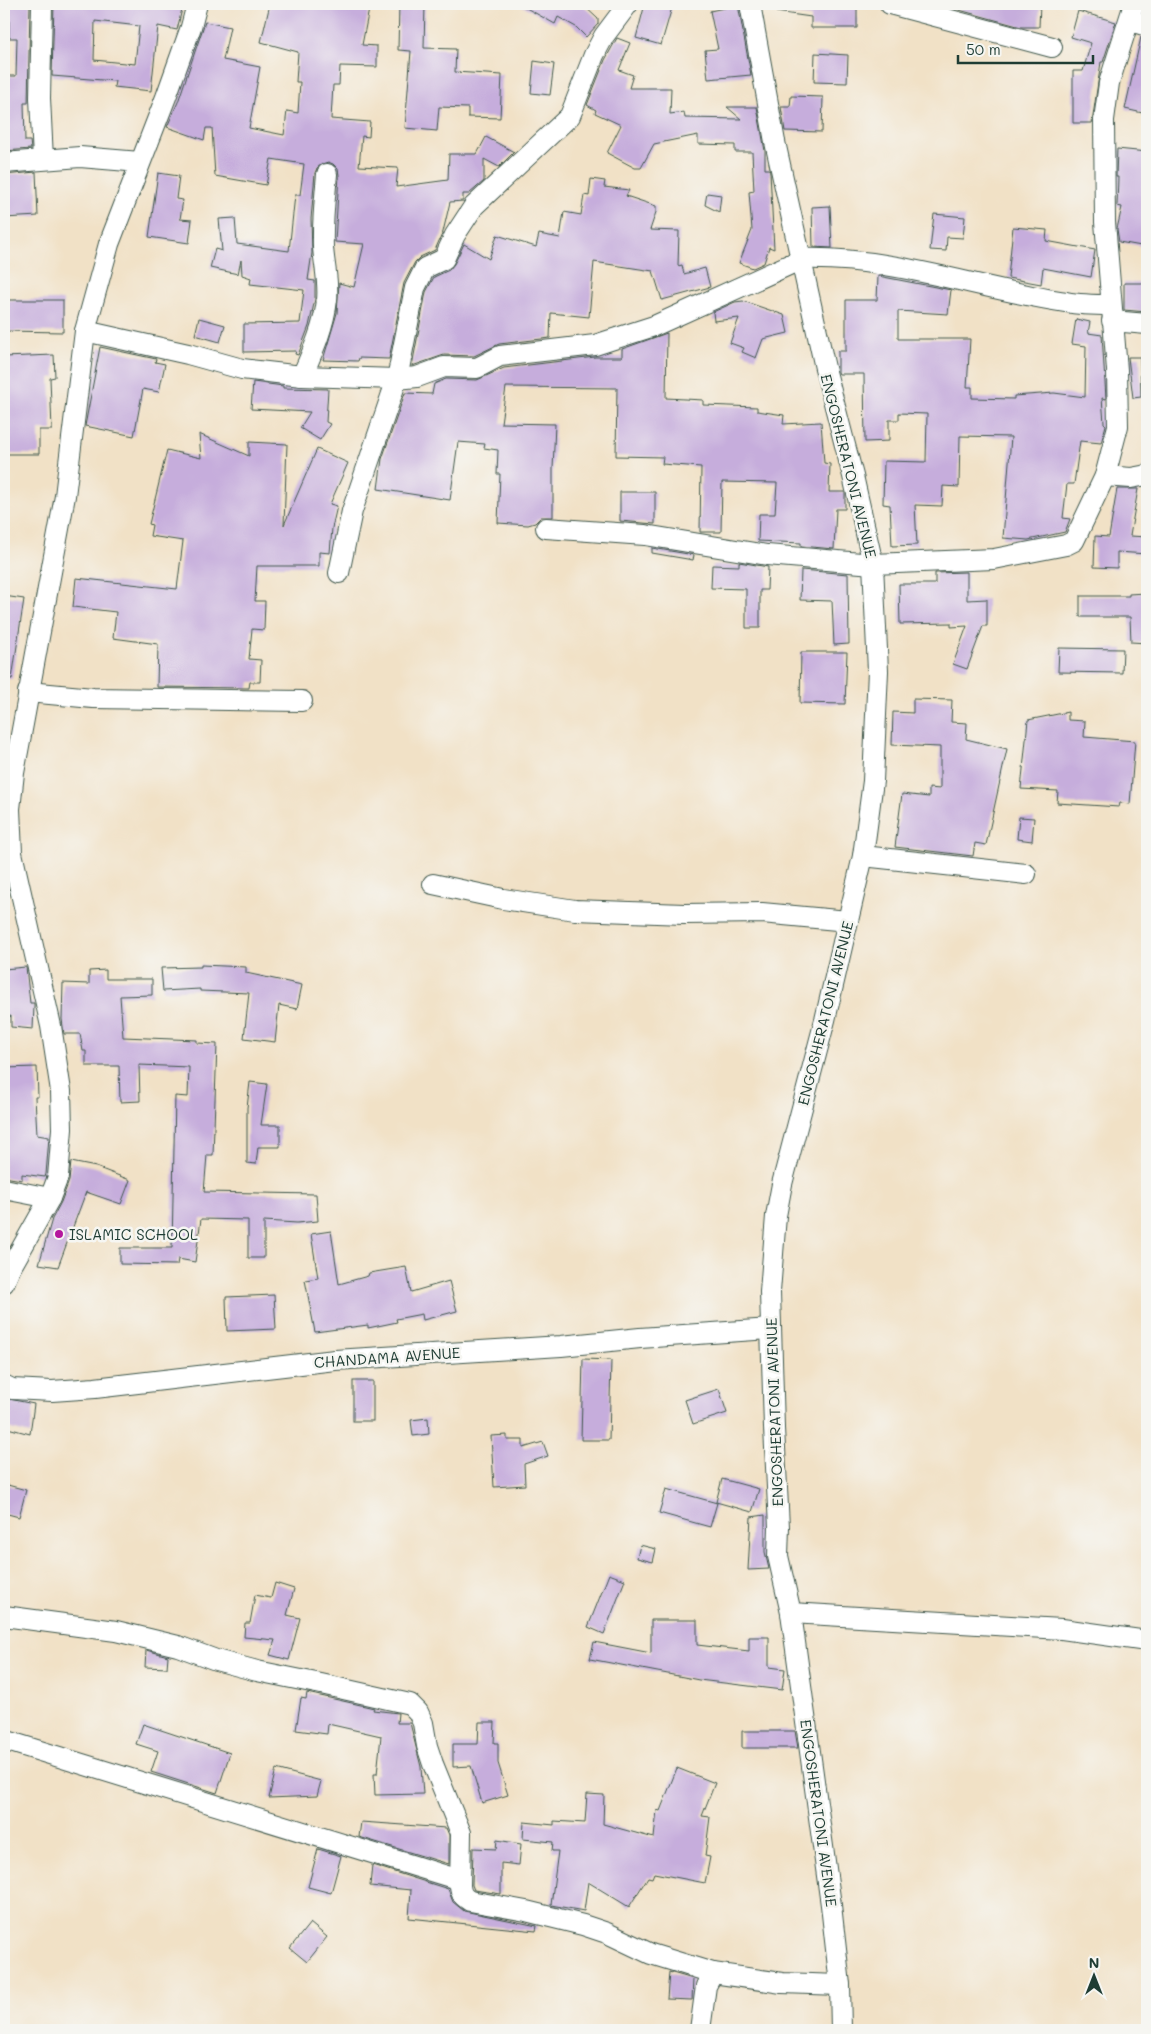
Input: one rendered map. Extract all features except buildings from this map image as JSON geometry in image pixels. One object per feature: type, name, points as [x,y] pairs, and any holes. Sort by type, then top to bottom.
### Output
[{"type":"street","points":[[42,4],[40,98],[43,159]]},
{"type":"street","points":[[4,1283],[50,1198],[58,1176],[61,1149],[61,1092],[51,1026],[12,853],[10,818],[14,772],[65,496],[85,331],[109,244],[166,97],[191,27],[196,4]]},
{"type":"street","points":[[340,573],[352,511],[397,379],[415,288],[426,268],[444,259],[455,235],[474,206],[570,116],[594,55],[604,36],[628,4]]},
{"type":"street","name":"ENGOSHERATONI AVENUE","points":[[750,4],[775,142],[825,368],[853,476],[873,564],[878,670],[878,705],[873,780],[863,856],[825,1020],[780,1192],[771,1272],[774,1428],[779,1527],[778,1556],[791,1613],[818,1802],[840,1985],[841,2030]]},
{"type":"street","points":[[890,4],[1052,48]]},
{"type":"street","points":[[546,528],[645,535],[767,556],[873,564],[994,559],[1066,545],[1074,541],[1105,476],[1118,426],[1112,313],[1104,222],[1104,120],[1109,82],[1137,17]]},
{"type":"street","points":[[4,163],[80,157],[140,162]]},
{"type":"street","points":[[302,376],[321,332],[327,300],[327,276],[323,248],[323,215],[327,174]]},
{"type":"street","points":[[85,331],[188,354],[242,369],[302,376],[397,379],[417,377],[444,367],[477,368],[500,356],[595,345],[654,326],[802,259],[825,258],[866,263],[1067,303],[1112,313],[1147,324]]},
{"type":"street","points":[[1105,476],[1131,478],[1147,475]]},
{"type":"street","points":[[28,692],[93,698],[302,701]]},
{"type":"street","points":[[863,856],[1026,874]]},
{"type":"street","points":[[433,884],[503,900],[575,910],[684,914],[762,913],[848,920]]},
{"type":"street","points":[[4,1189],[50,1198]]},
{"type":"street","name":"CHANDAMA AVENUE","points":[[4,1385],[12,1389],[95,1388],[335,1360],[560,1346],[640,1338],[772,1329]]},
{"type":"street","points":[[791,1613],[1062,1629],[1147,1641]]},
{"type":"street","points":[[4,1616],[116,1631],[178,1646],[257,1672],[410,1704],[418,1712],[423,1723],[427,1746],[433,1764],[461,1834],[461,1893],[470,1901],[512,1908],[583,1925],[607,1933],[651,1954],[713,1973],[782,1983],[840,1985]]},
{"type":"street","points":[[4,1740],[460,1880]]},
{"type":"street","points":[[700,2030],[706,1986],[713,1973]]},
{"type":"place","name":"ISLAMIC SCHOOL","points":[[59,1234]]}]
